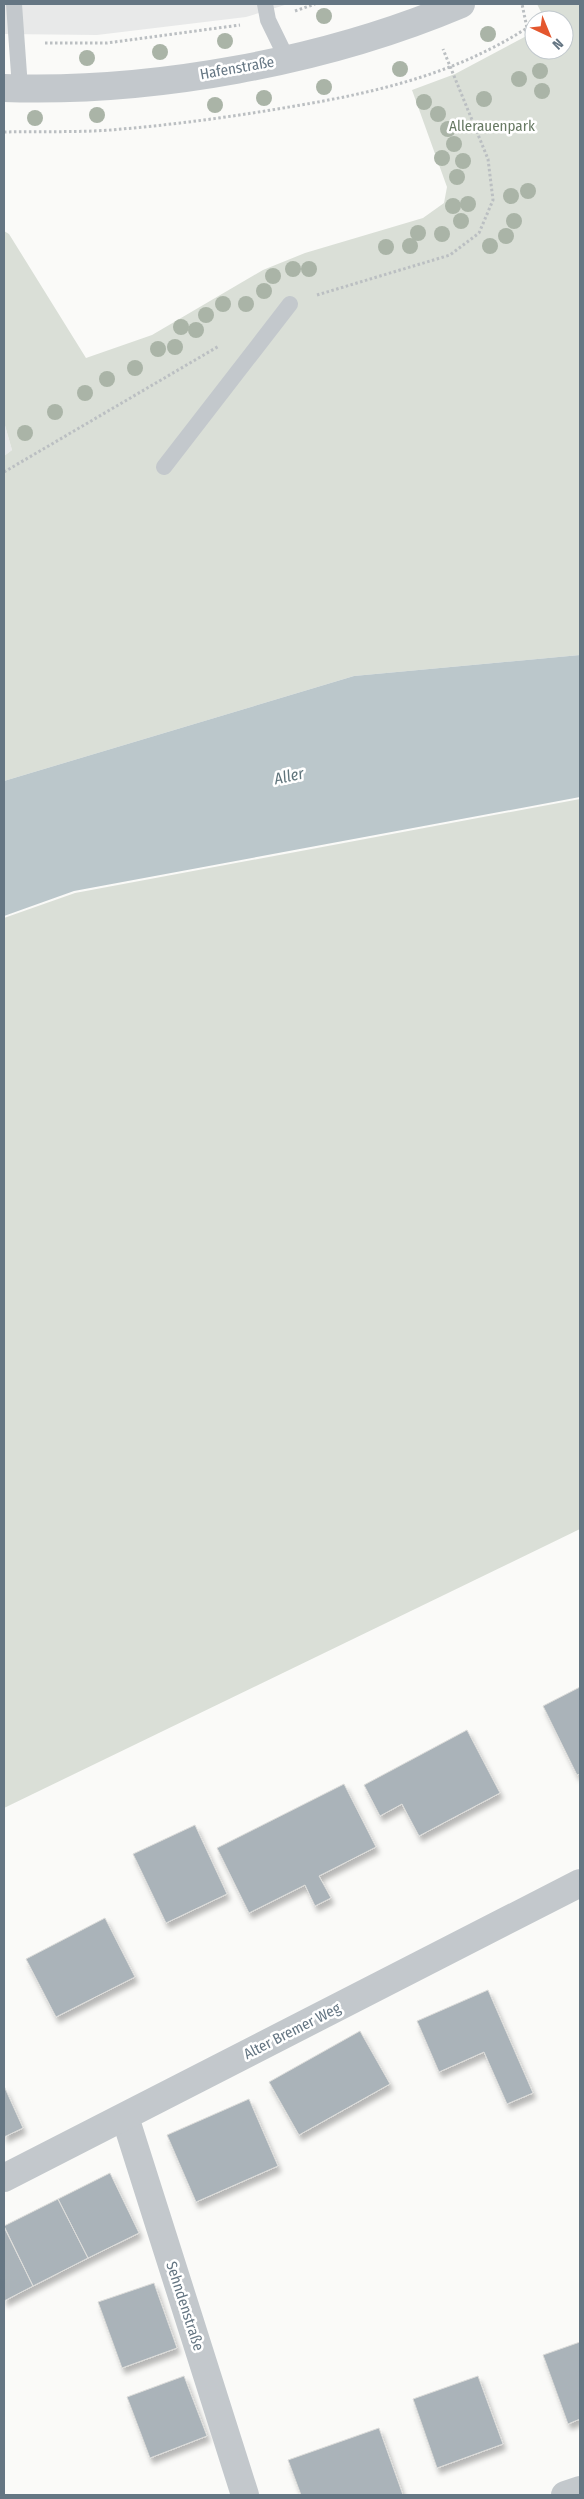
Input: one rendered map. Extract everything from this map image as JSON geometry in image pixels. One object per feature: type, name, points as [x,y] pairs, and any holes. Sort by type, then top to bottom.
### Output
[{"type":"street","name":"Hafenstraße","points":[[12,88],[157,82],[286,59],[348,45],[429,18],[461,4]]},
{"type":"street","name":"Alter Bremer Weg","points":[[4,2178],[580,1883]]},
{"type":"street","name":"Sehndenstraße","points":[[125,2116],[245,2495]]},
{"type":"street","points":[[565,2495],[580,2490]]},
{"type":"lane","points":[[12,88],[16,43],[14,4]]},
{"type":"lane","points":[[267,12],[286,59]]},
{"type":"lane","points":[[164,467],[290,304]]},
{"type":"path","points":[[16,43],[107,42],[315,4]]},
{"type":"shaded area","points":[[4,4],[288,4],[246,17],[97,35],[4,34]]},
{"type":"shaded area","points":[[4,422],[12,450],[4,456]]},
{"type":"green space","name":"Allerauenpark","points":[[537,4],[580,4],[580,655],[354,676],[4,781],[4,456],[12,450],[4,422],[4,231],[9,234],[86,358],[152,335],[263,270],[305,253],[423,218],[444,203],[447,187],[412,90],[455,74],[524,37],[524,60],[574,60],[574,10],[540,10]]},
{"type":"green space","points":[[580,799],[580,1529],[4,1808],[4,918],[75,893]]},
{"type":"water","name":"Aller","points":[[580,655],[580,797],[74,891],[4,916],[4,781],[354,676]]},
{"type":"building","points":[[580,1687],[580,1774],[577,1775],[543,1706]]},
{"type":"building","points":[[467,1730],[500,1793],[419,1836],[402,1804],[380,1816],[364,1785]]},
{"type":"building","points":[[344,1784],[376,1847],[319,1876],[331,1898],[315,1906],[305,1885],[249,1913],[217,1848]]},
{"type":"building","points":[[195,1825],[227,1894],[166,1923],[133,1854]]},
{"type":"building","points":[[105,1918],[135,1977],[56,2017],[26,1959]]},
{"type":"building","points":[[488,1990],[533,2093],[507,2104],[484,2052],[439,2072],[417,2021]]},
{"type":"building","points":[[360,2031],[390,2084],[299,2135],[269,2082]]},
{"type":"building","points":[[4,2086],[23,2128],[4,2137]]},
{"type":"building","points":[[249,2099],[278,2166],[196,2202],[167,2135]]},
{"type":"building","points":[[110,2173],[139,2233],[88,2258],[58,2199]]},
{"type":"building","points":[[58,2199],[88,2258],[33,2286],[4,2226]]},
{"type":"building","points":[[4,2227],[33,2286],[4,2301]]},
{"type":"building","points":[[154,2283],[177,2348],[122,2368],[98,2302]]},
{"type":"building","points":[[580,2342],[580,2419],[568,2424],[543,2355]]},
{"type":"building","points":[[184,2376],[207,2436],[150,2458],[127,2397]]},
{"type":"building","points":[[478,2376],[503,2444],[437,2468],[413,2399]]},
{"type":"building","points":[[379,2428],[403,2495],[301,2495],[288,2460]]}]
